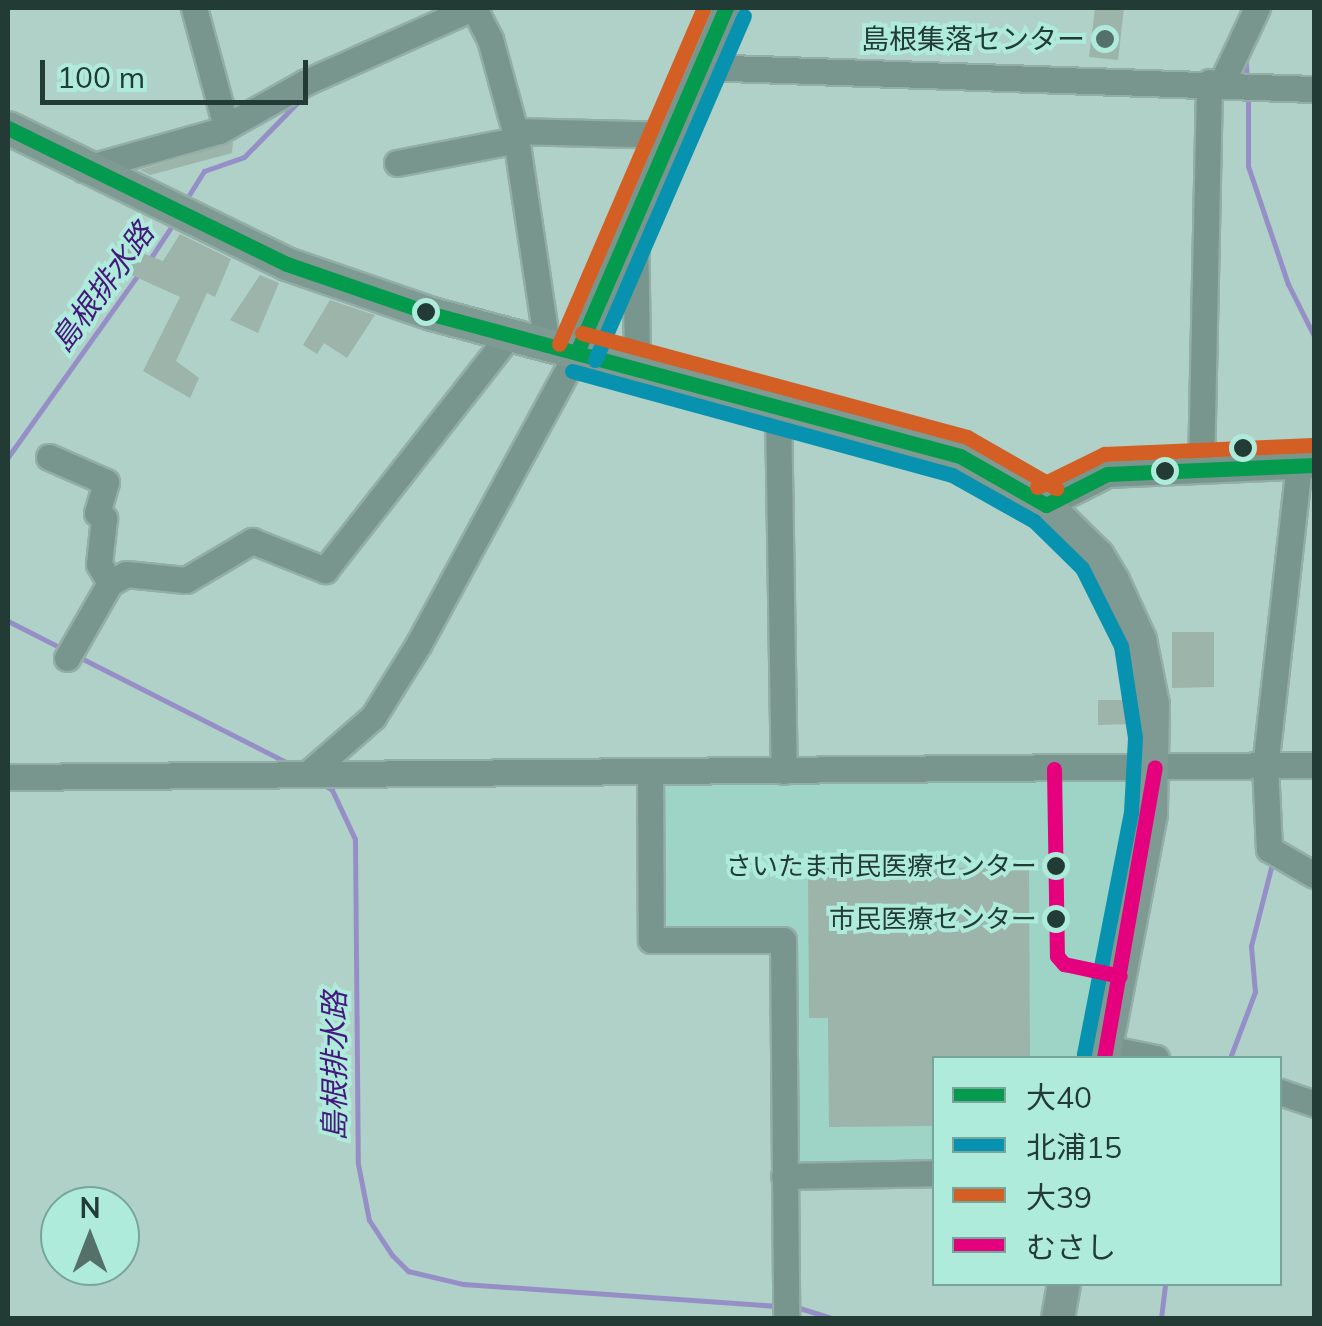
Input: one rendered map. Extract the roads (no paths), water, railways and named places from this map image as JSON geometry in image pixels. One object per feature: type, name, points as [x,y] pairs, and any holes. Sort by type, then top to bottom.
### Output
[{"type":"main road","points":[[8,128],[83,169],[287,264],[509,336],[960,456],[1046,505],[1098,556],[1126,605],[1149,674],[1155,767],[1105,1053]]},
{"type":"main road","points":[[1058,1318],[1064,1286]]},
{"type":"street","points":[[194,8],[226,127]]},
{"type":"street","points":[[310,772],[373,717],[562,348],[635,218],[726,8]]},
{"type":"street","points":[[83,169],[226,127],[306,82],[476,12],[516,136],[562,348]]},
{"type":"street","points":[[1202,468],[1215,83],[1250,14]]},
{"type":"street","points":[[701,66],[1314,89]]},
{"type":"street","points":[[397,164],[516,136],[671,136]]},
{"type":"street","points":[[635,218],[637,369]]},
{"type":"street","points":[[68,658],[110,584],[126,574],[186,580],[252,542],[325,570],[509,336]]},
{"type":"street","points":[[778,407],[784,771]]},
{"type":"street","points":[[48,457],[106,482],[96,514],[104,518],[100,564],[110,584]]},
{"type":"street","points":[[1046,505],[1107,474],[1308,464],[1265,765],[1269,849],[1314,874]]},
{"type":"street","points":[[8,777],[1314,766]]},
{"type":"street","points":[[650,771],[651,940],[783,940],[786,1318]]},
{"type":"street","points":[[1105,1053],[1136,1056]]},
{"type":"street","points":[[1282,1093],[1314,1104]]},
{"type":"street","points":[[784,1176],[932,1174]]},
{"type":"waterway","points":[[1245,55],[1247,79]]},
{"type":"waterway","points":[[1248,95],[1248,166],[1288,284],[1314,336]]},
{"type":"waterway","name":"島根排水路","points":[[184,203],[204,171],[244,157],[303,97]]},
{"type":"waterway","name":"島根排水路","points":[[148,262],[175,221]]},
{"type":"waterway","name":"島根排水路","points":[[8,457],[138,275]]},
{"type":"waterway","name":"島根排水路","points":[[8,621],[63,649]]},
{"type":"waterway","name":"島根排水路","points":[[77,656],[290,764]]},
{"type":"waterway","name":"島根排水路","points":[[321,783],[332,790],[355,839],[358,1164],[369,1220],[392,1255],[408,1271],[463,1284],[780,1306]]},
{"type":"waterway","points":[[1231,1056],[1255,992],[1251,946],[1273,860]]},
{"type":"waterway","points":[[1161,1318],[1165,1286]]},
{"type":"waterway","name":"島根排水路","points":[[796,1307],[831,1318]]},
{"type":"place","name":"島根集落センター","points":[[1105,39]]},
{"type":"place","name":"さいたま市民医療センター","points":[[1056,866]]},
{"type":"place","name":"市民医療センター","points":[[1056,919]]}]
